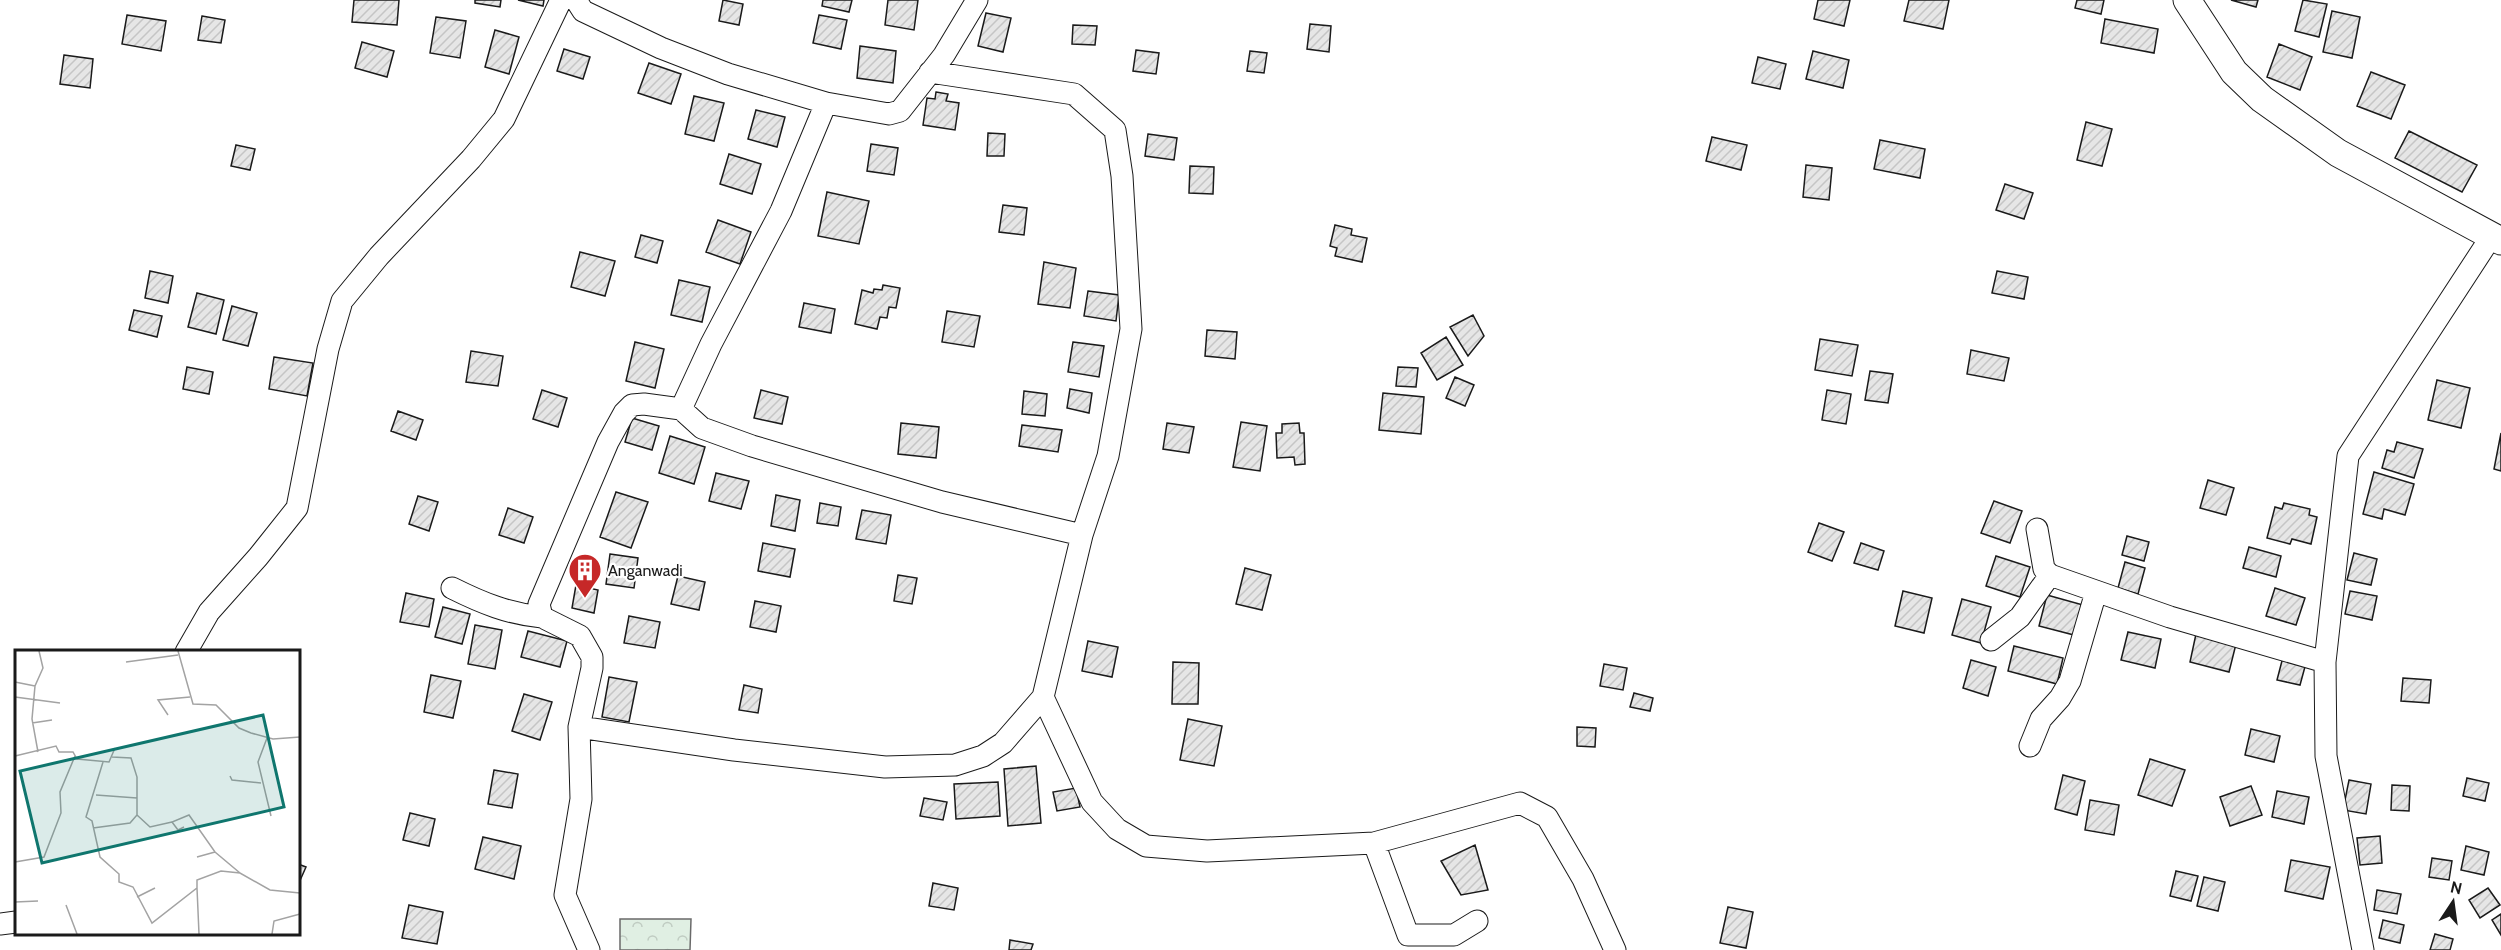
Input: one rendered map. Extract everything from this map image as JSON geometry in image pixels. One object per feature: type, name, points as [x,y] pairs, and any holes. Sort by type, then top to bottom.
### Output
[{"type":"main road","points":[[2187,0],[2234,72],[2262,99],[2338,153],[2496,239]]},
{"type":"street","points":[[187,650],[208,612],[258,557],[297,508],[328,349],[342,301],[379,256],[471,159],[504,119],[561,0]]},
{"type":"street","points":[[576,0],[582,11],[661,48],[728,74],[826,103],[889,114],[900,111],[944,55],[977,0]]},
{"type":"street","points":[[579,727],[734,750],[885,767],[955,765],[983,756],[1003,743],[1043,697],[1082,535],[1108,456],[1131,329],[1122,176],[1115,130],[1074,94],[930,72]]},
{"type":"street","points":[[681,409],[711,344],[781,211],[826,103]]},
{"type":"street","points":[[2362,950],[2326,756],[2325,662],[2348,456],[2496,239]]},
{"type":"street","points":[[543,617],[540,604],[546,586],[557,566],[608,442],[624,413],[632,405],[644,404],[681,409],[702,428],[752,446],[942,502],[1082,535]]},
{"type":"street","points":[[2037,529],[2044,569],[2050,575],[2170,617],[2325,662]]},
{"type":"street","points":[[1991,640],[2020,617],[2050,575]]},
{"type":"street","points":[[452,588],[486,605],[515,614],[543,617],[580,636],[592,657],[592,668],[579,727],[580,799],[565,895],[589,950]]},
{"type":"street","points":[[2030,746],[2041,719],[2060,698],[2070,681],[2096,592]]},
{"type":"street","points":[[1043,697],[1092,802],[1117,829],[1146,846],[1207,851],[1374,843],[1520,803],[1547,817],[1583,879],[1615,950]]},
{"type":"street","points":[[1374,843],[1408,935],[1454,935],[1477,921]]},
{"type":"street","points":[[0,924],[15,922]]},
{"type":"green space","points":[[620,919],[691,919],[690,950],[620,950]]},
{"type":"building","points":[[354,0],[399,0],[397,25],[352,22]]},
{"type":"building","points":[[475,0],[501,0],[500,7],[475,3]]},
{"type":"building","points":[[518,0],[544,0],[543,6]]},
{"type":"building","points":[[723,0],[743,4],[739,25],[719,21]]},
{"type":"building","points":[[823,0],[852,0],[849,12],[822,6]]},
{"type":"building","points":[[888,0],[918,0],[914,30],[885,25]]},
{"type":"building","points":[[1818,0],[1850,0],[1844,26],[1814,19]]},
{"type":"building","points":[[1909,0],[1949,0],[1943,29],[1904,21]]},
{"type":"building","points":[[2077,0],[2104,0],[2101,14],[2075,8]]},
{"type":"building","points":[[2231,0],[2258,0],[2256,7]]},
{"type":"building","points":[[2303,0],[2327,4],[2319,37],[2295,31]]},
{"type":"building","points":[[2332,11],[2360,17],[2352,58],[2323,52]]},
{"type":"building","points":[[986,13],[1011,18],[1003,52],[978,46]]},
{"type":"building","points":[[127,15],[166,21],[161,51],[122,44]]},
{"type":"building","points":[[819,15],[847,20],[841,49],[813,43]]},
{"type":"building","points":[[202,16],[225,20],[221,43],[198,40]]},
{"type":"building","points":[[436,17],[466,21],[460,58],[430,53]]},
{"type":"building","points":[[2105,19],[2158,29],[2154,53],[2101,43]]},
{"type":"building","points":[[1310,24],[1331,26],[1329,52],[1307,49]]},
{"type":"building","points":[[1073,25],[1097,26],[1095,45],[1072,44]]},
{"type":"building","points":[[495,30],[519,37],[509,74],[485,67]]},
{"type":"building","points":[[362,42],[394,51],[387,77],[355,68]]},
{"type":"building","points":[[2279,44],[2312,57],[2300,90],[2267,77]]},
{"type":"building","points":[[860,46],[896,51],[893,83],[857,78]]},
{"type":"building","points":[[564,49],[590,57],[583,79],[557,71]]},
{"type":"building","points":[[1136,50],[1159,53],[1156,74],[1133,71]]},
{"type":"building","points":[[1250,51],[1267,53],[1264,73],[1247,71]]},
{"type":"building","points":[[1813,51],[1849,60],[1843,88],[1806,79]]},
{"type":"building","points":[[64,55],[93,59],[90,88],[60,84]]},
{"type":"building","points":[[1758,57],[1786,64],[1780,89],[1752,83]]},
{"type":"building","points":[[649,63],[681,74],[671,104],[638,93]]},
{"type":"building","points":[[2371,72],[2405,85],[2391,119],[2357,106]]},
{"type":"building","points":[[936,92],[948,94],[946,101],[959,103],[955,130],[923,125],[927,98],[935,99]]},
{"type":"building","points":[[694,96],[724,103],[714,141],[685,134]]},
{"type":"building","points":[[756,110],[785,117],[777,147],[748,139]]},
{"type":"building","points":[[2086,122],[2112,129],[2102,166],[2077,160]]},
{"type":"building","points":[[2409,131],[2477,165],[2462,192],[2395,158]]},
{"type":"building","points":[[988,133],[1005,134],[1004,156],[987,156]]},
{"type":"building","points":[[1148,134],[1177,138],[1174,160],[1145,156]]},
{"type":"building","points":[[1712,137],[1747,145],[1741,170],[1706,161]]},
{"type":"building","points":[[1880,140],[1925,149],[1920,178],[1874,169]]},
{"type":"building","points":[[871,144],[898,148],[894,175],[867,171]]},
{"type":"building","points":[[236,145],[255,149],[250,170],[231,166]]},
{"type":"building","points":[[729,154],[761,164],[752,194],[720,184]]},
{"type":"building","points":[[1806,165],[1832,168],[1829,200],[1803,197]]},
{"type":"building","points":[[1190,166],[1214,167],[1213,194],[1189,193]]},
{"type":"building","points":[[2005,184],[2033,193],[2024,219],[1996,210]]},
{"type":"building","points":[[827,192],[869,201],[859,244],[818,236]]},
{"type":"building","points":[[1003,205],[1027,208],[1024,235],[999,232]]},
{"type":"building","points":[[718,220],[751,232],[740,264],[706,252]]},
{"type":"building","points":[[1335,225],[1352,229],[1351,235],[1367,238],[1362,262],[1335,256],[1337,248],[1330,246]]},
{"type":"building","points":[[641,235],[663,241],[657,263],[635,257]]},
{"type":"building","points":[[580,252],[615,261],[605,296],[571,287]]},
{"type":"building","points":[[1044,262],[1076,268],[1070,308],[1038,304]]},
{"type":"building","points":[[150,271],[173,276],[168,303],[145,298]]},
{"type":"building","points":[[1997,271],[2028,277],[2024,299],[1992,293]]},
{"type":"building","points":[[679,280],[710,287],[702,322],[671,315]]},
{"type":"building","points":[[883,285],[900,288],[896,308],[889,307],[887,318],[880,317],[877,329],[855,324],[862,290],[873,293],[874,289],[882,290]]},
{"type":"building","points":[[1088,291],[1119,295],[1116,321],[1084,316]]},
{"type":"building","points":[[197,293],[224,300],[216,334],[188,327]]},
{"type":"building","points":[[804,303],[835,309],[831,333],[799,327]]},
{"type":"building","points":[[232,306],[257,313],[248,346],[223,340]]},
{"type":"building","points":[[134,310],[162,316],[157,337],[129,330]]},
{"type":"building","points":[[947,311],[980,316],[974,347],[942,342]]},
{"type":"building","points":[[1473,315],[1484,336],[1468,356],[1450,327]]},
{"type":"building","points":[[1207,330],[1237,332],[1235,359],[1205,356]]},
{"type":"building","points":[[1446,337],[1463,365],[1437,380],[1421,353]]},
{"type":"building","points":[[1820,339],[1858,345],[1852,376],[1815,370]]},
{"type":"building","points":[[635,342],[664,349],[655,388],[626,381]]},
{"type":"building","points":[[1073,342],[1104,346],[1099,377],[1068,372]]},
{"type":"building","points":[[1971,350],[2009,358],[2004,381],[1967,374]]},
{"type":"building","points":[[471,351],[503,356],[498,386],[466,382]]},
{"type":"building","points":[[274,357],[313,363],[307,396],[269,389]]},
{"type":"building","points":[[187,367],[213,372],[209,394],[183,389]]},
{"type":"building","points":[[1398,367],[1418,368],[1416,387],[1396,386]]},
{"type":"building","points":[[1870,371],[1893,374],[1888,403],[1865,400]]},
{"type":"building","points":[[1455,377],[1474,385],[1465,406],[1446,398]]},
{"type":"building","points":[[2437,380],[2470,388],[2461,428],[2428,420]]},
{"type":"building","points":[[1070,389],[1092,393],[1089,413],[1067,408]]},
{"type":"building","points":[[542,390],[567,398],[558,427],[533,419]]},
{"type":"building","points":[[761,390],[788,397],[782,424],[754,418]]},
{"type":"building","points":[[1827,390],[1851,394],[1846,424],[1822,420]]},
{"type":"building","points":[[1024,391],[1047,394],[1045,416],[1022,414]]},
{"type":"building","points":[[1383,393],[1424,397],[1421,434],[1379,430]]},
{"type":"building","points":[[398,411],[423,420],[416,440],[391,431]]},
{"type":"building","points":[[632,418],[659,426],[652,450],[625,442]]},
{"type":"building","points":[[1241,422],[1267,426],[1260,471],[1233,467]]},
{"type":"building","points":[[901,423],[939,427],[936,458],[898,454]]},
{"type":"building","points":[[1167,423],[1194,427],[1189,453],[1163,449]]},
{"type":"building","points":[[1299,423],[1300,433],[1304,433],[1305,464],[1295,465],[1294,457],[1277,458],[1276,433],[1282,433],[1282,424]]},
{"type":"building","points":[[1022,425],[1062,430],[1058,452],[1019,446]]},
{"type":"building","points":[[2501,433],[2501,471],[2494,469]]},
{"type":"building","points":[[670,436],[705,447],[694,484],[659,473]]},
{"type":"building","points":[[2397,442],[2423,449],[2414,478],[2382,468],[2387,450],[2394,452]]},
{"type":"building","points":[[2374,472],[2414,484],[2405,515],[2384,509],[2382,519],[2363,514]]},
{"type":"building","points":[[716,473],[749,481],[741,509],[709,501]]},
{"type":"building","points":[[2208,480],[2234,488],[2226,515],[2200,508]]},
{"type":"building","points":[[616,492],[648,502],[631,548],[600,537]]},
{"type":"building","points":[[776,495],[800,500],[795,531],[771,526]]},
{"type":"building","points":[[418,496],[438,502],[429,531],[409,524]]},
{"type":"building","points":[[1994,501],[2022,511],[2010,543],[1981,533]]},
{"type":"building","points":[[820,503],[841,507],[838,526],[817,523]]},
{"type":"building","points":[[2284,503],[2310,509],[2309,515],[2317,517],[2311,544],[2292,539],[2290,544],[2267,538],[2275,507],[2282,509]]},
{"type":"building","points":[[508,508],[533,517],[524,543],[499,535]]},
{"type":"building","points":[[862,510],[891,515],[886,544],[856,539]]},
{"type":"building","points":[[1819,523],[1844,532],[1832,561],[1808,552]]},
{"type":"building","points":[[2127,536],[2149,542],[2144,561],[2122,555]]},
{"type":"building","points":[[763,543],[795,549],[790,577],[758,571]]},
{"type":"building","points":[[1861,543],[1884,551],[1878,570],[1854,563]]},
{"type":"building","points":[[2249,547],[2281,556],[2276,577],[2243,568]]},
{"type":"building","points":[[2354,553],[2377,559],[2371,585],[2347,580]]},
{"type":"building","points":[[610,554],[638,558],[634,588],[606,584]]},
{"type":"building","points":[[1996,556],[2030,567],[2020,597],[1986,586]]},
{"type":"building","points":[[2125,562],[2145,568],[2138,594],[2118,588]]},
{"type":"building","points":[[1245,568],[1271,575],[1262,610],[1236,604]]},
{"type":"building","points":[[898,575],[917,578],[912,604],[894,601]]},
{"type":"building","points":[[678,576],[705,582],[699,610],[671,604]]},
{"type":"building","name":"Anganwadi","points":[[576,585],[598,590],[594,613],[572,608]]},
{"type":"building","points":[[2275,588],[2305,598],[2296,625],[2266,616]]},
{"type":"building","points":[[1903,591],[1932,598],[1924,633],[1895,626]]},
{"type":"building","points":[[2350,591],[2377,596],[2372,620],[2345,614]]},
{"type":"building","points":[[406,593],[434,599],[429,627],[400,622]]},
{"type":"building","points":[[2047,595],[2083,605],[2074,635],[2039,626]]},
{"type":"building","points":[[1962,599],[1991,607],[1981,643],[1952,635]]},
{"type":"building","points":[[755,601],[781,606],[776,632],[750,627]]},
{"type":"building","points":[[443,607],[470,614],[462,644],[435,637]]},
{"type":"building","points":[[629,616],[660,622],[655,648],[624,643]]},
{"type":"building","points":[[475,625],[502,630],[495,669],[468,664]]},
{"type":"building","points":[[528,631],[567,641],[560,667],[521,657]]},
{"type":"building","points":[[2128,632],[2161,639],[2155,668],[2121,660]]},
{"type":"building","points":[[2196,634],[2236,644],[2229,672],[2190,662]]},
{"type":"building","points":[[1088,641],[1118,647],[1112,677],[1082,671]]},
{"type":"building","points":[[2014,646],[2063,658],[2057,684],[2008,671]]},
{"type":"building","points":[[2283,657],[2306,663],[2300,685],[2277,680]]},
{"type":"building","points":[[1971,660],[1996,667],[1988,696],[1963,688]]},
{"type":"building","points":[[1173,662],[1199,663],[1198,704],[1172,704]]},
{"type":"building","points":[[1604,664],[1627,668],[1623,690],[1600,686]]},
{"type":"building","points":[[431,675],[461,681],[453,718],[424,712]]},
{"type":"building","points":[[609,677],[637,682],[629,722],[602,717]]},
{"type":"building","points":[[2403,678],[2431,680],[2429,703],[2401,701]]},
{"type":"building","points":[[744,685],[762,689],[758,713],[739,710]]},
{"type":"building","points":[[1634,693],[1653,698],[1650,711],[1630,707]]},
{"type":"building","points":[[524,694],[552,702],[540,740],[512,731]]},
{"type":"building","points":[[1188,719],[1222,726],[1214,766],[1180,760]]},
{"type":"building","points":[[1577,727],[1596,728],[1595,747],[1577,746]]},
{"type":"building","points":[[2251,729],[2280,736],[2274,762],[2245,755]]},
{"type":"building","points":[[2150,759],[2185,770],[2172,806],[2138,795]]},
{"type":"building","points":[[1036,766],[1041,823],[1008,826],[1004,769]]},
{"type":"building","points":[[494,770],[518,774],[512,808],[488,804]]},
{"type":"building","points":[[2063,775],[2085,781],[2077,815],[2055,809]]},
{"type":"building","points":[[2467,778],[2489,783],[2485,801],[2463,796]]},
{"type":"building","points":[[2349,780],[2371,784],[2366,814],[2343,810]]},
{"type":"building","points":[[998,782],[1000,816],[956,819],[954,784]]},
{"type":"building","points":[[2392,785],[2410,786],[2409,811],[2391,810]]},
{"type":"building","points":[[2251,786],[2262,815],[2230,826],[2220,797]]},
{"type":"building","points":[[1076,788],[1080,807],[1057,811],[1053,792]]},
{"type":"building","points":[[2277,791],[2309,797],[2304,824],[2272,817]]},
{"type":"building","points":[[924,798],[947,802],[943,820],[920,816]]},
{"type":"building","points":[[2090,800],[2119,805],[2114,835],[2085,830]]},
{"type":"building","points":[[410,813],[435,819],[429,846],[403,840]]},
{"type":"building","points":[[2380,836],[2382,863],[2360,865],[2357,838]]},
{"type":"building","points":[[483,837],[521,846],[514,879],[475,869]]},
{"type":"building","points":[[1475,845],[1488,890],[1461,895],[1441,861]]},
{"type":"building","points":[[2466,846],[2489,852],[2484,875],[2461,870]]},
{"type":"building","points":[[2432,858],[2452,861],[2449,880],[2429,877]]},
{"type":"building","points":[[2291,860],[2330,867],[2323,899],[2285,891]]},
{"type":"building","points":[[300,865],[306,867],[300,880]]},
{"type":"building","points":[[2176,871],[2198,876],[2191,901],[2170,896]]},
{"type":"building","points":[[2204,877],[2225,882],[2218,911],[2197,906]]},
{"type":"building","points":[[933,883],[958,888],[954,910],[929,906]]},
{"type":"building","points":[[2488,888],[2500,905],[2480,918],[2469,900]]},
{"type":"building","points":[[2377,890],[2401,894],[2397,914],[2374,910]]},
{"type":"building","points":[[409,905],[443,912],[437,944],[402,938]]},
{"type":"building","points":[[1728,907],[1753,912],[1746,948],[1720,943]]},
{"type":"building","points":[[2501,914],[2501,935],[2492,920]]},
{"type":"building","points":[[2383,920],[2404,925],[2400,943],[2379,938]]},
{"type":"building","points":[[2435,934],[2453,939],[2450,950],[2430,950]]},
{"type":"building","points":[[1010,940],[1033,944],[1031,950],[1009,950]]},
{"type":"place","name":"Anganwadi","points":[[585,599]]}]
